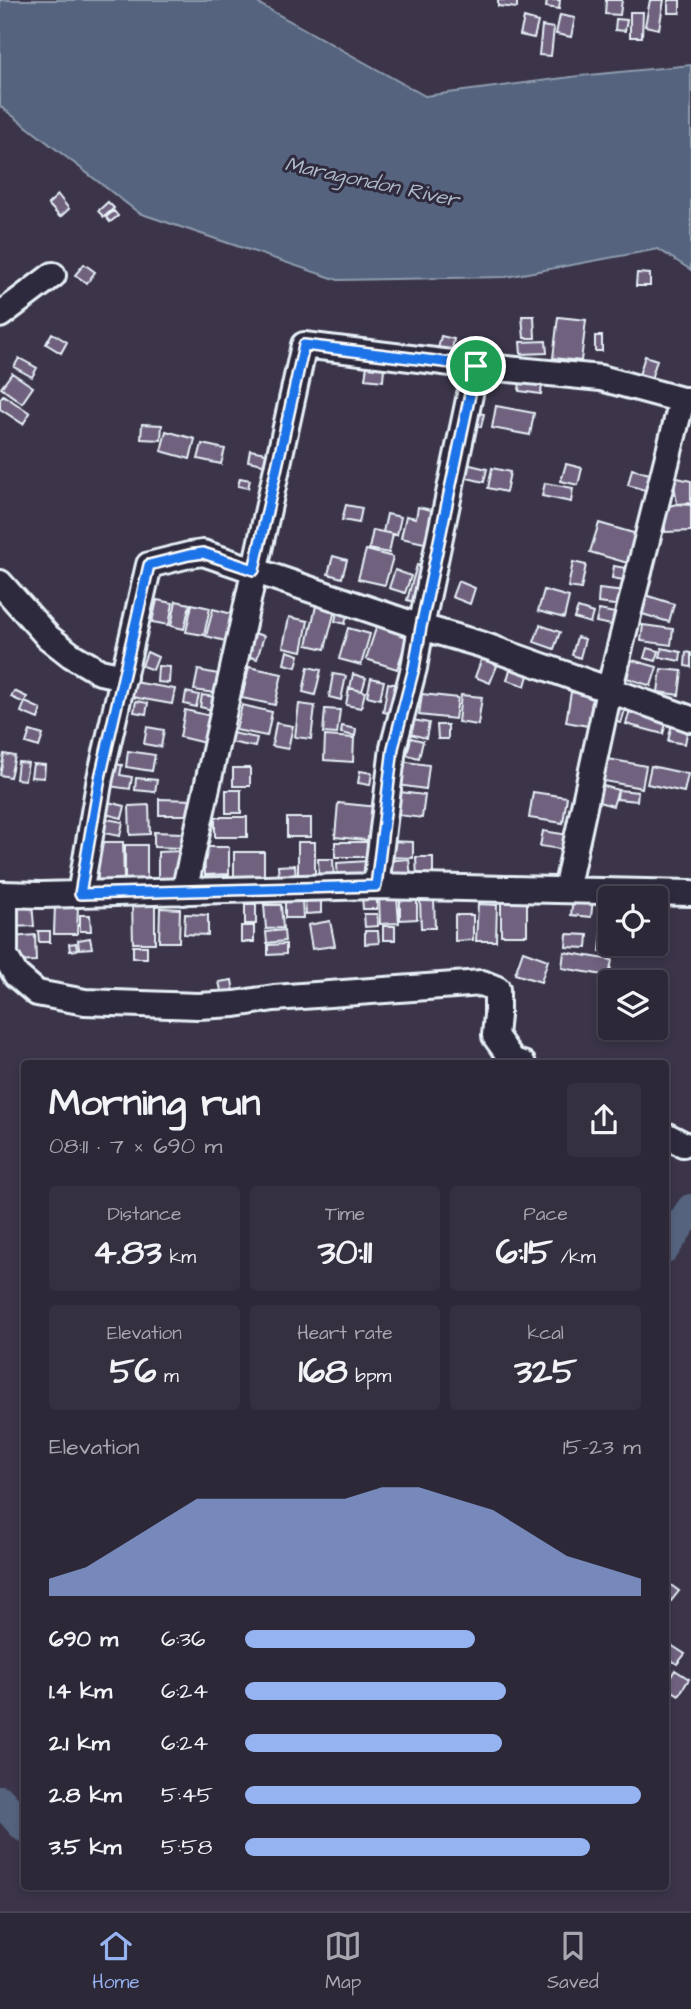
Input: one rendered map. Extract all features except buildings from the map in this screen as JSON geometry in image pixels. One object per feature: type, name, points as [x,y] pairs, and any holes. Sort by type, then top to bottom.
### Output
[{"type":"street","points":[[0,315],[53,275]]},
{"type":"street","points":[[184,891],[304,345],[601,378],[687,400],[609,691],[566,890]]},
{"type":"street","points":[[376,886],[393,748],[414,668],[476,366]]},
{"type":"street","points":[[80,894],[100,778],[149,565],[203,553],[421,627],[480,644],[691,719]]},
{"type":"street","points":[[0,583],[48,637],[71,655],[100,672],[124,677]]},
{"type":"street","points":[[512,1060],[495,1036],[497,989],[482,984],[274,998],[198,1006],[85,1003],[37,993],[16,975],[5,956],[2,894],[376,886],[691,893]]},
{"type":"water","name":"Maragondon River","points":[[0,0],[252,0],[425,96],[691,65],[691,270],[658,249],[506,277],[338,280],[139,213],[0,106]]},
{"type":"waterway","points":[[669,1242],[691,1209]]},
{"type":"waterway","points":[[0,1800],[21,1824]]},
{"type":"route","points":[[304,345],[476,366],[417,654],[393,748],[376,886],[80,894],[100,778],[149,565],[203,553],[254,570],[304,345]]}]
